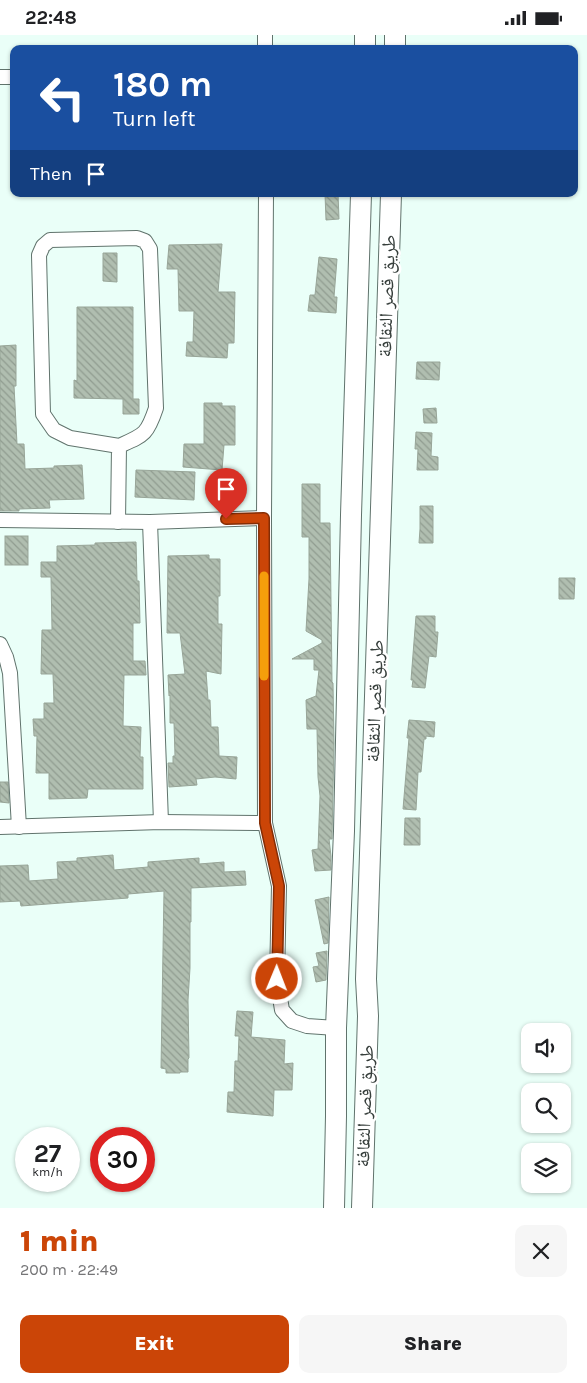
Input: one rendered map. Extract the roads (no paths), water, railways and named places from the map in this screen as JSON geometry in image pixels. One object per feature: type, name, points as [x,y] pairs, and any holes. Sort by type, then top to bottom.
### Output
[{"type":"street","points":[[266,197],[265,823],[279,886],[277,979],[282,1010],[292,1021],[307,1026],[336,1028]]},
{"type":"street","name":"طريق قصر الثقافة","points":[[334,1208],[336,1028],[344,831],[350,515],[361,197]]},
{"type":"street","name":"طريق قصر الثقافة","points":[[362,1208],[368,1016],[366,979],[391,197]]},
{"type":"street","points":[[137,237],[145,241],[150,249],[156,408],[150,426],[140,437],[118,446],[70,438],[54,430],[43,414],[39,255],[43,246],[50,240],[137,237]]},
{"type":"street","points":[[118,446],[118,522]]},
{"type":"street","points":[[0,520],[150,522],[264,518]]},
{"type":"street","points":[[150,522],[161,822]]},
{"type":"street","points":[[0,644],[10,673],[19,827]]},
{"type":"street","points":[[0,827],[161,822],[265,823]]}]
